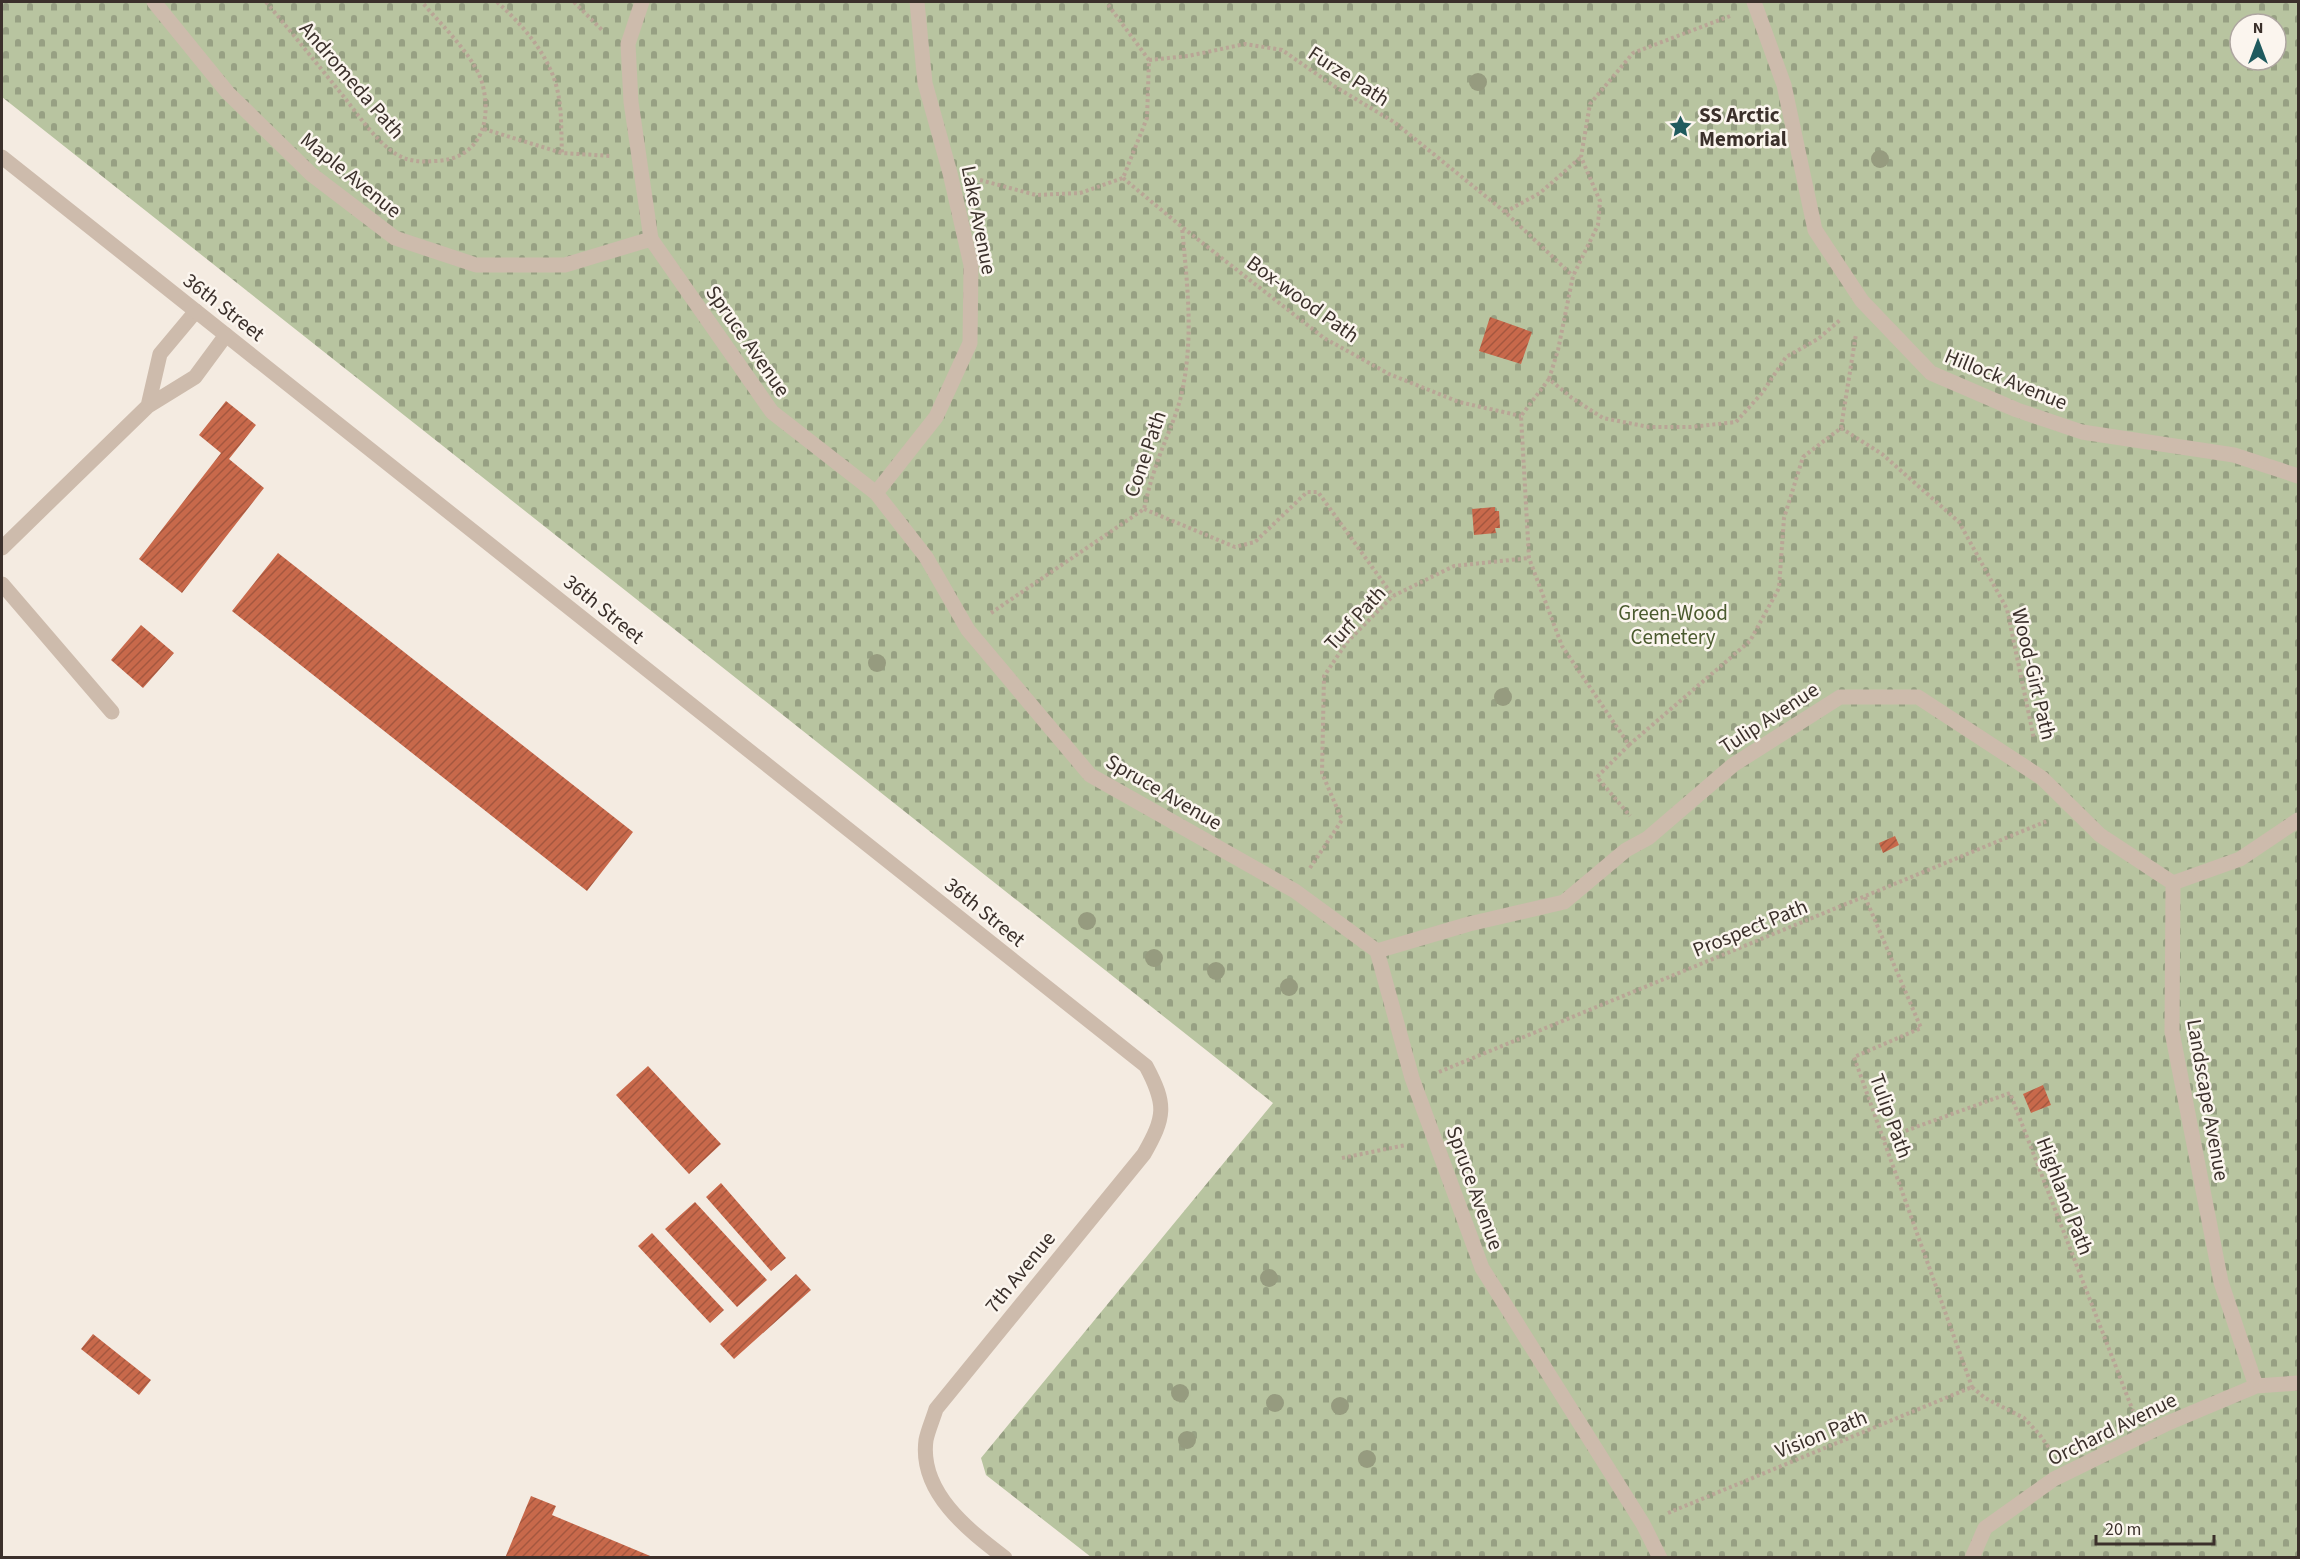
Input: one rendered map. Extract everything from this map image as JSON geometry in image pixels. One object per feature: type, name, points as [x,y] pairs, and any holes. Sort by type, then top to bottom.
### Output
[{"type":"street","name":"Maple Avenue","points":[[154,2],[228,93],[311,174],[395,238],[476,265],[565,265],[651,239]]},
{"type":"street","name":"Spruce Avenue","points":[[642,2],[628,44],[631,102],[651,239],[772,412],[876,494],[926,557],[968,630],[1090,775],[1295,891],[1377,951],[1412,1078],[1482,1268],[1643,1524],[1660,1557]]},
{"type":"street","name":"Lake Avenue","points":[[876,494],[936,417],[970,343],[971,265],[950,173],[925,83],[917,2]]},
{"type":"street","name":"Hillock Avenue","points":[[1755,4],[1784,84],[1815,230],[1862,301],[1931,373],[2017,410],[2082,432],[2234,455],[2298,476]]},
{"type":"street","name":"36th Street","points":[[2,157],[1146,1066],[1158,1089],[1161,1108]]},
{"type":"street","points":[[148,406],[160,354],[196,311]]},
{"type":"street","points":[[2,548],[148,406],[195,377],[226,335]]},
{"type":"street","points":[[2,584],[112,712]]},
{"type":"street","name":"Tulip Avenue","points":[[1377,951],[1469,924],[1564,902],[1626,850],[1648,838],[1732,765],[1840,697],[1918,697],[2042,778],[2100,835],[2173,883]]},
{"type":"street","points":[[2173,883],[2240,859],[2298,820]]},
{"type":"street","name":"Landscape Avenue","points":[[2173,883],[2172,1032],[2221,1282],[2256,1386]]},
{"type":"street","name":"7th Avenue","points":[[1005,1557],[968,1530],[941,1498],[927,1468],[926,1440],[936,1409],[1144,1154],[1159,1128],[1161,1108]]},
{"type":"street","name":"Orchard Avenue","points":[[1972,1557],[1985,1528],[2054,1479],[2142,1435],[2256,1386],[2298,1383]]},
{"type":"path","name":"Andromeda Path","points":[[266,2],[357,114],[396,153],[417,162],[449,160],[465,154],[484,129]]},
{"type":"path","points":[[422,2],[474,67],[483,85],[486,115],[484,129],[562,153],[638,155]]},
{"type":"path","points":[[497,2],[531,39],[549,65],[558,92],[562,153]]},
{"type":"path","points":[[574,2],[609,37],[628,44]]},
{"type":"path","points":[[950,173],[1036,195],[1080,193],[1123,178],[1147,118],[1149,60],[1106,2]]},
{"type":"path","points":[[1629,745],[1562,646],[1529,558],[1521,416],[1549,379],[1558,350],[1573,276],[1598,225],[1600,201],[1581,157],[1590,104],[1633,53],[1755,4]]},
{"type":"path","name":"Furze Path","points":[[1149,60],[1188,56],[1245,44],[1282,50],[1334,86],[1394,122],[1505,212],[1573,276]]},
{"type":"path","points":[[1505,212],[1540,193],[1581,157]]},
{"type":"path","name":"Box-wood Path","points":[[1123,178],[1324,338],[1389,374],[1460,402],[1521,416]]},
{"type":"path","name":"Cone Path","points":[[991,613],[1143,509],[1181,393],[1188,352],[1190,304],[1182,227]]},
{"type":"path","points":[[1549,379],[1572,398],[1603,418],[1649,427],[1691,427],[1736,422],[1762,393],[1786,357],[1818,339],[1862,301]]},
{"type":"path","points":[[1648,838],[1597,777],[1629,745],[1749,641],[1779,588],[1784,518],[1803,457],[1841,428],[1862,301]]},
{"type":"path","name":"Wood-Girt Path","points":[[1841,428],[1882,454],[1959,522],[2007,609],[2042,778]]},
{"type":"path","points":[[1143,509],[1235,547],[1255,542],[1307,492],[1318,492],[1393,596]]},
{"type":"path","name":"Turf Path","points":[[1316,859],[1342,820],[1322,773],[1324,676],[1347,642],[1393,596],[1455,566],[1529,558]]},
{"type":"path","name":"Prospect Path","points":[[1437,1073],[2073,810]]},
{"type":"path","name":"Tulip Path","points":[[1865,897],[1921,1028],[1854,1057],[1972,1388]]},
{"type":"path","name":"Highland Path","points":[[1883,1139],[2010,1092],[2142,1435]]},
{"type":"path","points":[[1342,1158],[1435,1138]]},
{"type":"path","points":[[1972,1388],[1985,1398],[2024,1418],[2039,1434],[2067,1473]]},
{"type":"path","name":"Vision Path","points":[[1681,1508],[1972,1388]]},
{"type":"green space","name":"Green-Wood Cemetery","points":[[2,2],[2298,2],[2298,1557],[1091,1557],[986,1475],[981,1458],[1273,1103],[2,97]]},
{"type":"building","points":[[1490,317],[1532,332],[1521,364],[1479,351]]},
{"type":"building","points":[[226,401],[256,425],[229,459],[264,488],[182,593],[139,559],[221,453],[199,435]]},
{"type":"building","points":[[1495,507],[1495,511],[1499,511],[1500,528],[1495,528],[1496,533],[1474,535],[1472,509]]},
{"type":"building","points":[[278,553],[633,832],[587,891],[232,611]]},
{"type":"building","points":[[141,625],[174,653],[143,688],[111,660]]},
{"type":"building","points":[[1895,836],[1899,845],[1883,853],[1879,843]]},
{"type":"building","points":[[648,1066],[721,1144],[689,1174],[616,1095]]},
{"type":"building","points":[[2043,1085],[2051,1105],[2031,1113],[2023,1094]]},
{"type":"building","points":[[721,1183],[786,1258],[771,1271],[706,1197]]},
{"type":"building","points":[[695,1202],[767,1280],[737,1307],[665,1229]]},
{"type":"building","points":[[652,1233],[724,1310],[710,1323],[638,1246]]},
{"type":"building","points":[[796,1274],[811,1290],[734,1359],[720,1344]]},
{"type":"building","points":[[93,1334],[151,1380],[139,1395],[81,1349]]},
{"type":"building","points":[[531,1496],[556,1506],[552,1515],[655,1558],[505,1558]]},
{"type":"place","name":"SS Arctic Memorial","points":[[1681,127]]}]
